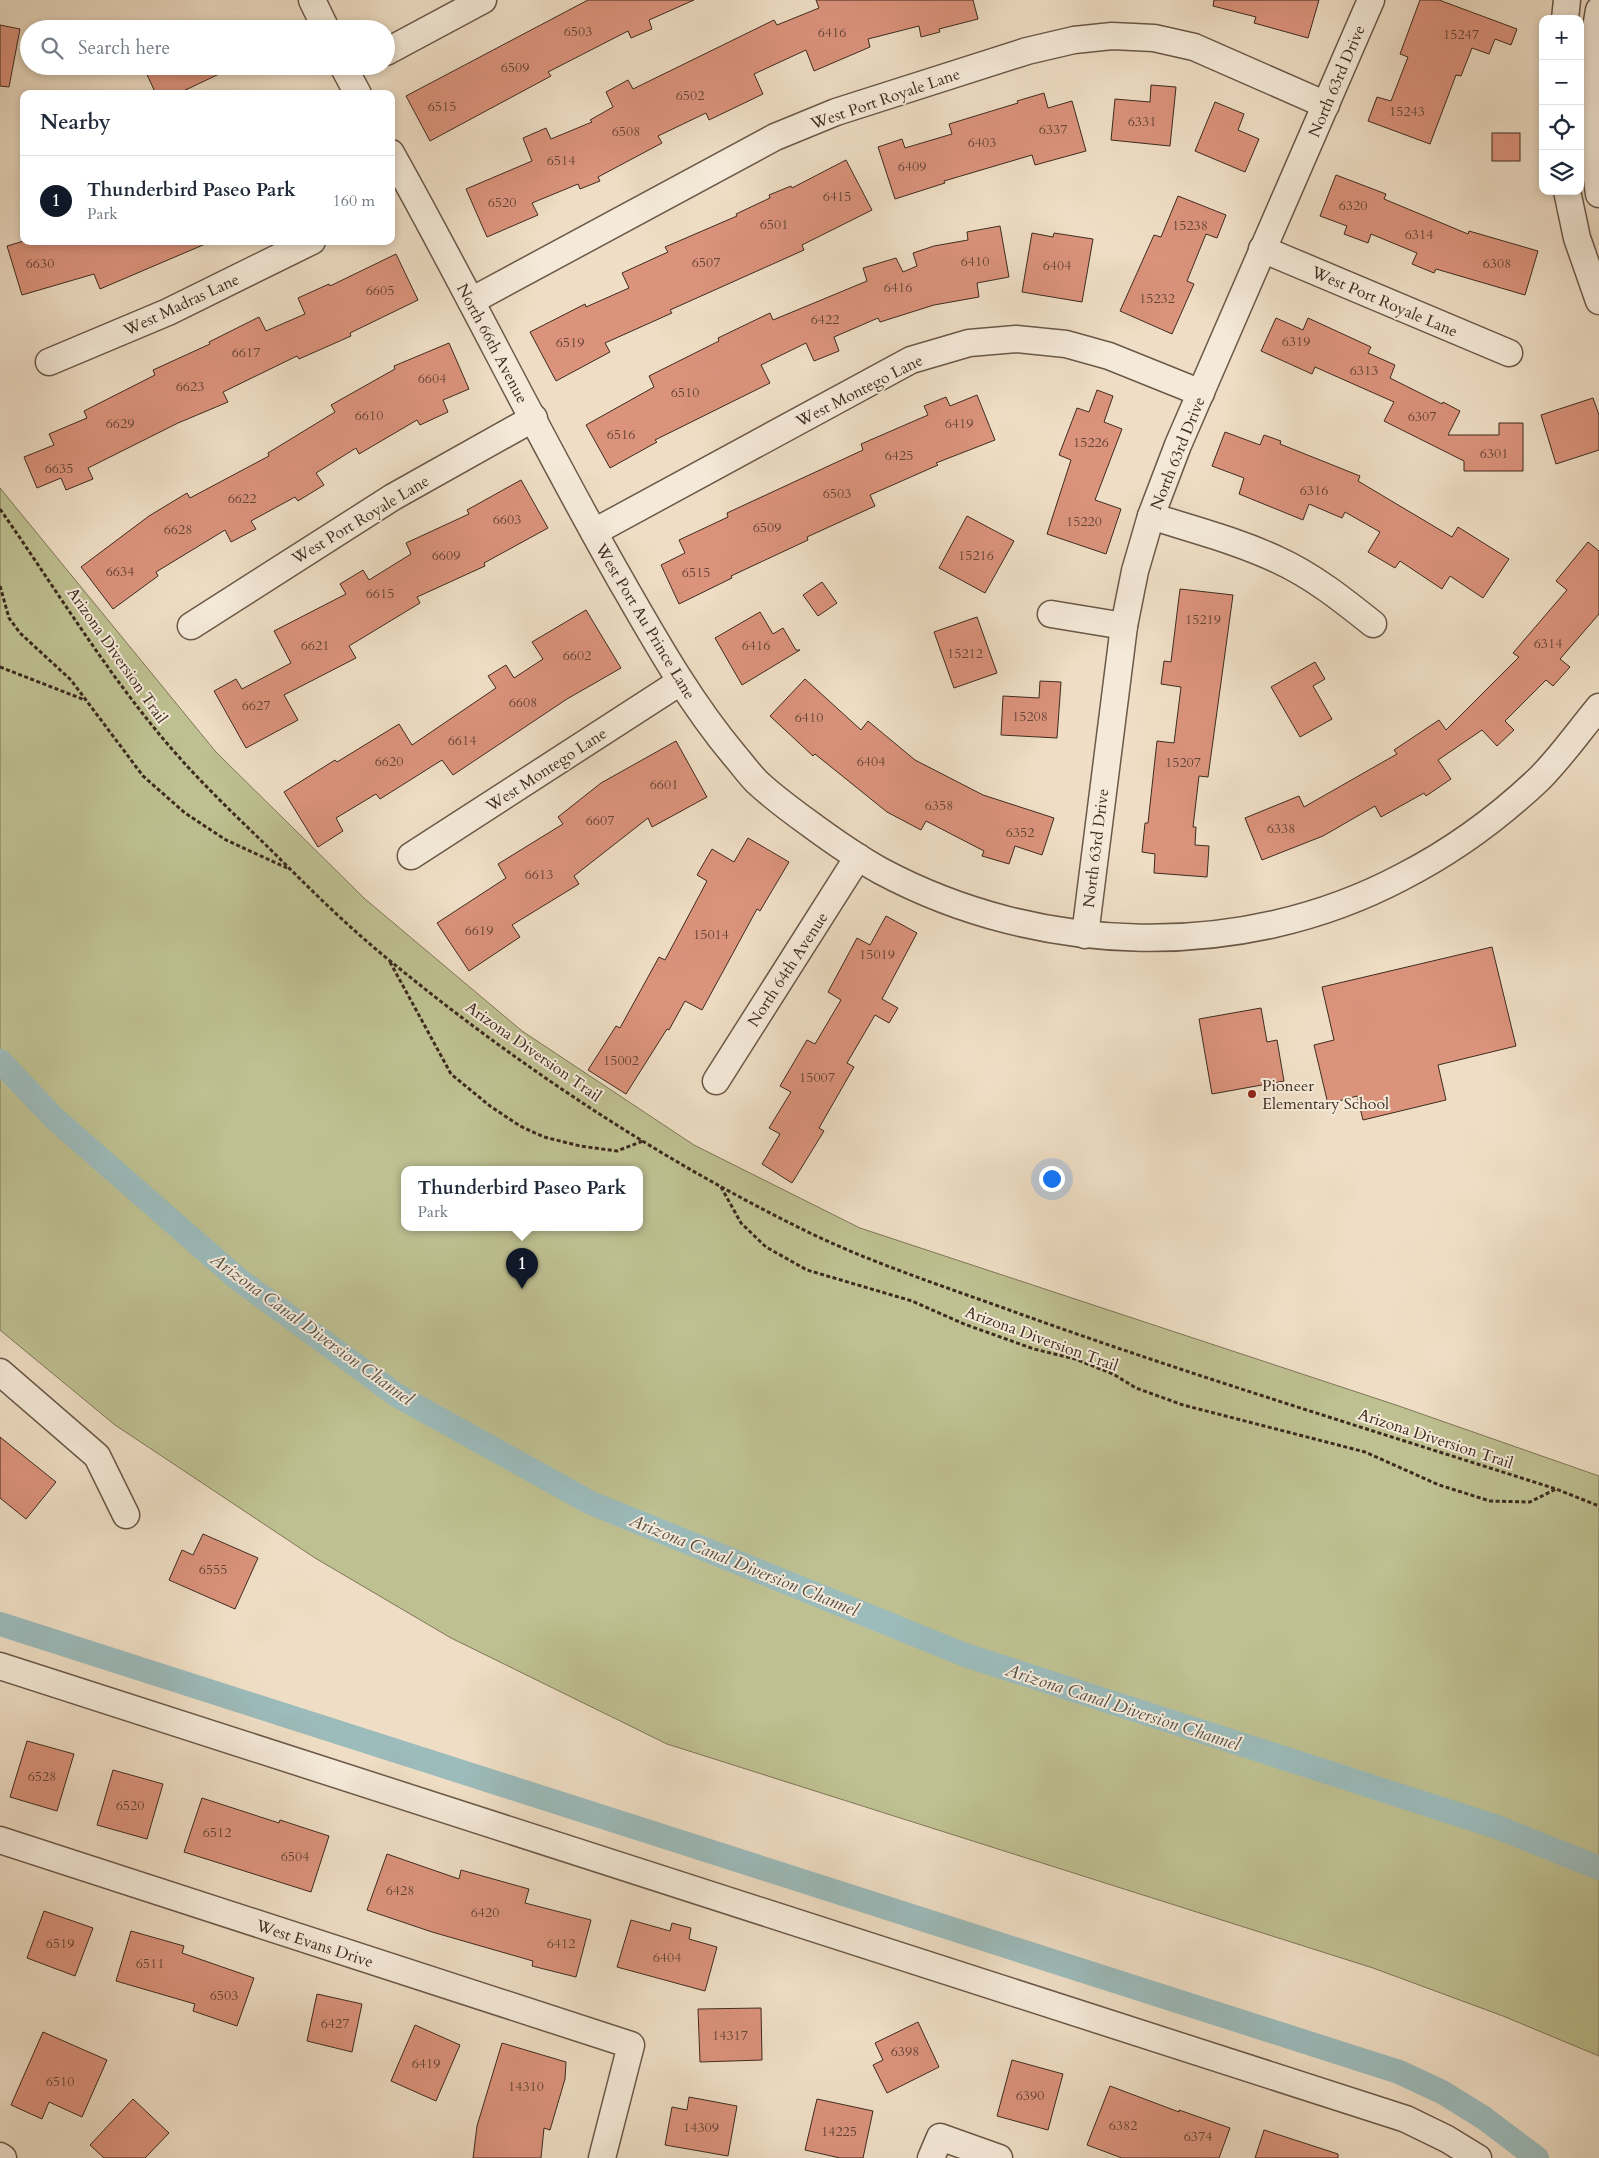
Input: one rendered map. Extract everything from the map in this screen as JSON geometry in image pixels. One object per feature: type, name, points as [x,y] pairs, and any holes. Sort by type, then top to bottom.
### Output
[{"type":"street","points":[[312,0],[322,20]]},
{"type":"street","points":[[395,47],[483,0]]},
{"type":"street","name":"North 63rd Drive","points":[[1085,935],[1124,626],[1135,572],[1152,516],[1165,477],[1200,393],[1371,0]]},
{"type":"street","points":[[1566,15],[1568,0]]},
{"type":"street","points":[[1599,10],[1593,51],[1591,116],[1599,194]]},
{"type":"street","name":"West Port Royale Lane","points":[[471,302],[782,134],[836,112],[1027,51],[1084,39],[1112,36],[1154,38],[1194,47],[1326,104]]},
{"type":"street","name":"North 66th Avenue","points":[[395,169],[401,194],[471,302],[594,532]]},
{"type":"street","points":[[1568,195],[1577,238],[1599,301]]},
{"type":"street","name":"West Madras Lane","points":[[48,362],[168,312],[304,245]]},
{"type":"street","name":"West Port Royale Lane","points":[[1262,249],[1509,353]]},
{"type":"street","name":"West Montego Lane","points":[[594,532],[911,360],[969,343],[1016,339],[1066,344],[1109,356],[1200,393]]},
{"type":"street","name":"West Port Royale Lane","points":[[191,626],[393,497],[534,418]]},
{"type":"street","points":[[1152,516],[1239,544],[1278,560],[1311,578],[1373,624]]},
{"type":"street","name":"West Port Au Prince Lane","points":[[594,532],[680,682],[721,739],[757,782],[798,815],[858,857],[882,871],[969,908],[1062,931],[1128,939],[1196,937],[1251,930],[1345,902],[1402,878],[1458,843],[1506,807],[1542,776],[1599,707]]},
{"type":"street","points":[[1051,614],[1124,626]]},
{"type":"street","name":"West Montego Lane","points":[[411,856],[680,682]]},
{"type":"street","name":"North 64th Avenue","points":[[716,1081],[858,857]]},
{"type":"street","points":[[0,1372],[97,1456],[126,1515]]},
{"type":"street","points":[[0,1666],[1406,2118],[1447,2139],[1478,2158]]},
{"type":"street","name":"West Evans Drive","points":[[0,1840],[630,2046],[602,2158]]},
{"type":"street","points":[[936,2147],[998,2158]]},
{"type":"path","name":"Arizona Diversion Trail","points":[[0,508],[132,702],[174,752],[290,869],[388,960],[500,1048],[643,1142],[720,1187],[814,1235],[880,1263],[1122,1350],[1556,1489],[1599,1506]]},
{"type":"path","name":"Arizona Diversion Trail","points":[[0,586],[9,618],[20,633],[71,680],[143,776],[185,813],[226,840],[290,869]]},
{"type":"path","points":[[0,667],[85,700]]},
{"type":"path","name":"Arizona Diversion Trail","points":[[388,960],[451,1074],[490,1106],[520,1126],[544,1136],[580,1146],[617,1151],[643,1142]]},
{"type":"path","name":"Arizona Diversion Trail","points":[[720,1187],[741,1223],[766,1248],[807,1270],[912,1300],[964,1324],[1034,1349],[1075,1359],[1113,1374],[1136,1388],[1183,1405],[1365,1452],[1438,1485],[1490,1501],[1530,1502],[1556,1489]]},
{"type":"green space","points":[[0,488],[216,752],[365,899],[522,1031],[694,1145],[860,1228],[1396,1405],[1599,1476],[1599,2056],[1503,2016],[1373,1968],[667,1744],[451,1638],[315,1558],[115,1425],[0,1330]]},
{"type":"building","points":[[588,0],[694,0],[649,20],[652,29],[631,38],[628,31],[548,72],[551,76],[430,141],[406,96]]},
{"type":"building","points":[[816,0],[973,0],[978,19],[939,29],[940,32],[921,37],[919,26],[868,39],[870,47],[814,71],[806,50],[754,74],[763,94],[709,120],[706,113],[658,136],[662,143],[598,177],[600,181],[580,189],[578,184],[532,203],[538,215],[487,237],[466,189],[532,161],[523,138],[546,128],[551,139],[592,122],[590,120],[613,107],[606,92],[628,80],[633,89],[774,20],[777,25],[819,8]]},
{"type":"building","points":[[1214,0],[1319,0],[1308,38],[1254,23],[1256,17],[1213,6]]},
{"type":"building","points":[[1420,0],[1439,0],[1517,29],[1511,45],[1495,39],[1489,54],[1472,48],[1461,76],[1456,75],[1430,144],[1368,121],[1377,97],[1391,101],[1408,57],[1400,54]]},
{"type":"building","points":[[0,25],[20,29],[9,87],[0,86]]},
{"type":"building","points":[[147,75],[217,75],[185,90],[154,90]]},
{"type":"building","points":[[1151,85],[1176,87],[1170,146],[1111,140],[1115,99],[1150,102]]},
{"type":"building","points":[[1044,93],[1048,108],[1072,101],[1086,151],[1035,165],[1032,155],[944,181],[945,183],[895,199],[878,147],[902,139],[905,148],[952,134],[949,124]]},
{"type":"building","points":[[1215,102],[1244,114],[1238,130],[1259,139],[1245,172],[1195,151]]},
{"type":"building","points":[[1492,133],[1520,133],[1520,161],[1492,161]]},
{"type":"building","points":[[846,160],[872,210],[802,245],[804,250],[670,310],[672,313],[605,343],[610,352],[556,381],[530,332],[585,304],[586,307],[629,288],[622,273],[668,252],[665,247],[737,216],[736,214],[770,198],[769,195],[791,186],[792,188]]},
{"type":"building","points":[[1336,175],[1386,194],[1384,199],[1468,234],[1469,231],[1538,251],[1525,295],[1436,269],[1434,273],[1412,264],[1417,253],[1371,234],[1368,243],[1344,234],[1347,226],[1320,216]]},
{"type":"building","points":[[1178,196],[1226,215],[1217,238],[1206,234],[1187,281],[1194,284],[1172,334],[1120,311],[1154,235],[1161,237]]},
{"type":"building","points":[[1000,226],[1009,277],[977,283],[979,297],[934,305],[880,322],[878,318],[834,337],[839,351],[814,361],[806,343],[761,365],[770,383],[655,440],[657,442],[610,468],[586,425],[654,387],[649,376],[719,341],[718,338],[770,313],[773,320],[867,281],[863,268],[896,258],[903,272],[917,266],[913,253],[934,246],[968,240],[967,232]]},
{"type":"building","points":[[1032,233],[1053,237],[1054,233],[1093,239],[1082,302],[1022,292]]},
{"type":"building","points":[[20,242],[20,245],[203,245],[100,289],[94,274],[22,295],[7,246]]},
{"type":"building","points":[[396,254],[418,300],[350,333],[351,336],[299,359],[297,356],[223,392],[228,402],[178,423],[88,468],[93,479],[66,490],[61,478],[37,488],[24,457],[54,445],[49,434],[87,418],[84,411],[155,375],[153,370],[210,344],[209,342],[259,317],[266,331],[305,314],[298,298],[329,284],[330,286]]},
{"type":"building","points":[[1276,318],[1303,330],[1308,318],[1371,347],[1368,353],[1395,365],[1390,378],[1460,411],[1448,435],[1499,435],[1499,423],[1523,423],[1523,471],[1464,471],[1464,461],[1384,421],[1394,402],[1315,367],[1312,374],[1261,351]]},
{"type":"building","points":[[449,343],[469,389],[443,400],[448,412],[420,425],[417,420],[359,454],[356,448],[316,473],[324,485],[298,501],[295,497],[251,521],[256,529],[231,542],[225,530],[156,572],[158,576],[113,609],[81,567],[149,516],[187,493],[190,498],[269,456],[268,453],[335,412],[331,405],[395,369],[394,366]]},
{"type":"building","points":[[1097,390],[1113,396],[1104,422],[1122,429],[1095,500],[1121,509],[1106,554],[1047,534],[1071,460],[1059,455],[1077,408],[1089,412]]},
{"type":"building","points":[[977,395],[995,440],[936,463],[938,465],[870,495],[875,506],[807,537],[808,540],[731,576],[732,578],[679,604],[661,565],[685,553],[679,540],[728,517],[727,513],[863,450],[861,444],[928,415],[924,406],[946,397],[950,406]]},
{"type":"building","points":[[1593,398],[1599,415],[1599,450],[1556,464],[1541,415]]},
{"type":"building","points":[[1225,432],[1260,445],[1264,435],[1281,441],[1280,444],[1360,476],[1358,481],[1452,537],[1458,527],[1509,559],[1483,598],[1450,576],[1442,589],[1400,561],[1395,568],[1368,552],[1380,532],[1345,512],[1342,518],[1309,504],[1303,520],[1239,494],[1244,478],[1212,466]]},
{"type":"building","points":[[521,480],[548,528],[484,563],[485,566],[417,597],[420,603],[349,646],[356,658],[284,695],[298,720],[246,748],[214,691],[236,679],[242,689],[291,663],[274,631],[346,594],[340,584],[363,570],[369,580],[411,554],[406,543],[469,514],[467,510]]},
{"type":"building","points":[[967,516],[1014,541],[985,593],[939,568]]},
{"type":"building","points":[[1588,542],[1599,551],[1599,614],[1560,659],[1570,667],[1553,686],[1546,680],[1505,721],[1514,730],[1497,746],[1482,730],[1438,760],[1451,779],[1426,796],[1424,793],[1381,817],[1375,806],[1323,836],[1262,860],[1245,818],[1299,796],[1304,807],[1397,754],[1394,750],[1439,720],[1446,730],[1519,657],[1513,653],[1567,590],[1556,581]]},
{"type":"building","points":[[822,582],[837,603],[818,616],[803,595]]},
{"type":"building","points":[[1180,589],[1233,595],[1208,777],[1199,776],[1193,827],[1196,827],[1195,845],[1209,846],[1207,877],[1154,873],[1155,854],[1142,852],[1145,823],[1148,823],[1157,741],[1174,743],[1181,687],[1161,684],[1164,661],[1171,662]]},
{"type":"building","points":[[586,610],[621,668],[567,699],[453,775],[442,760],[380,799],[376,794],[336,818],[343,831],[318,847],[284,792],[335,760],[337,762],[399,724],[412,745],[496,688],[488,676],[506,665],[514,678],[543,659],[532,642]]},
{"type":"building","points":[[760,612],[773,634],[783,628],[796,650],[800,650],[742,685],[715,638]]},
{"type":"building","points":[[977,617],[997,673],[954,688],[934,632]]},
{"type":"building","points":[[1315,662],[1325,679],[1313,686],[1332,719],[1300,737],[1271,687]]},
{"type":"building","points":[[805,679],[861,730],[868,721],[915,760],[983,795],[1054,818],[1042,855],[1015,846],[1009,864],[982,856],[984,851],[926,821],[921,830],[887,812],[815,754],[813,756],[770,716]]},
{"type":"building","points":[[1040,681],[1061,682],[1057,738],[1001,735],[1003,696],[1039,698]]},
{"type":"building","points":[[676,741],[707,797],[652,827],[648,818],[574,876],[579,884],[512,925],[520,937],[469,971],[437,923],[506,878],[498,864],[563,824],[558,817],[601,783]]},
{"type":"building","points":[[748,838],[789,862],[760,911],[757,909],[702,1010],[685,1001],[669,1030],[667,1029],[626,1094],[588,1070],[616,1026],[620,1028],[659,957],[665,960],[707,881],[697,875],[712,849],[734,862]]},
{"type":"building","points":[[886,916],[917,933],[882,999],[898,1008],[889,1023],[875,1015],[847,1063],[854,1067],[819,1128],[824,1131],[792,1183],[762,1164],[780,1134],[769,1128],[791,1092],[780,1086],[807,1040],[815,1044],[841,1000],[828,992],[857,938],[870,945]]},
{"type":"building","points":[[1492,947],[1516,1046],[1438,1065],[1446,1100],[1363,1120],[1357,1096],[1328,1104],[1314,1045],[1334,1040],[1322,987]]},
{"type":"building","points":[[1261,1008],[1267,1042],[1277,1040],[1284,1081],[1212,1094],[1199,1019]]},
{"type":"building","points":[[0,1437],[56,1482],[26,1519],[0,1498]]},
{"type":"building","points":[[203,1534],[258,1558],[235,1609],[169,1580],[182,1550],[193,1555]]},
{"type":"building","points":[[27,1741],[74,1754],[57,1811],[10,1797]]},
{"type":"building","points":[[113,1770],[163,1784],[147,1839],[97,1825]]},
{"type":"building","points":[[202,1798],[279,1823],[280,1820],[329,1836],[311,1892],[184,1852]]},
{"type":"building","points":[[387,1854],[459,1879],[461,1870],[529,1889],[525,1903],[591,1920],[576,1977],[532,1966],[533,1961],[432,1932],[367,1910]]},
{"type":"building","points":[[44,1911],[93,1928],[75,1976],[27,1958]]},
{"type":"building","points":[[631,1920],[670,1931],[672,1923],[691,1928],[689,1939],[717,1947],[705,1991],[617,1967]]},
{"type":"building","points":[[131,1931],[184,1946],[182,1953],[254,1978],[237,2026],[193,2011],[195,2004],[116,1981]]},
{"type":"building","points":[[317,1994],[362,2004],[352,2052],[307,2041]]},
{"type":"building","points":[[761,2008],[762,2060],[700,2062],[698,2009]]},
{"type":"building","points":[[918,2022],[939,2067],[887,2093],[873,2065],[883,2060],[875,2043]]},
{"type":"building","points":[[415,2025],[460,2045],[436,2101],[391,2081]]},
{"type":"building","points":[[43,2032],[107,2060],[82,2117],[49,2102],[42,2119],[11,2105]]},
{"type":"building","points":[[502,2043],[566,2062],[565,2079],[550,2130],[544,2128],[541,2158],[473,2158],[477,2126]]},
{"type":"building","points":[[1012,2060],[1063,2074],[1048,2130],[997,2116]]},
{"type":"building","points":[[1110,2086],[1179,2112],[1179,2110],[1230,2128],[1219,2158],[1122,2158],[1087,2145]]},
{"type":"building","points":[[689,2097],[737,2106],[728,2156],[665,2145],[672,2107],[687,2110]]},
{"type":"building","points":[[133,2099],[169,2133],[145,2158],[104,2158],[90,2145]]},
{"type":"building","points":[[817,2099],[873,2111],[863,2158],[840,2158],[805,2150]]},
{"type":"building","points":[[1264,2130],[1338,2154],[1338,2158],[1255,2158]]},
{"type":"waterway","name":"Arizona Canal Diversion Channel","points":[[0,1061],[55,1119],[238,1279],[398,1396],[591,1503],[965,1655],[1497,1827],[1599,1868]]},
{"type":"waterway","points":[[0,1624],[1399,2072],[1442,2092],[1484,2118],[1537,2158]]},
{"type":"place","name":"Pioneer Elementary School","points":[[1252,1094]]},
{"type":"place","name":"Thunderbird Paseo Park","points":[[522,1289]]}]
